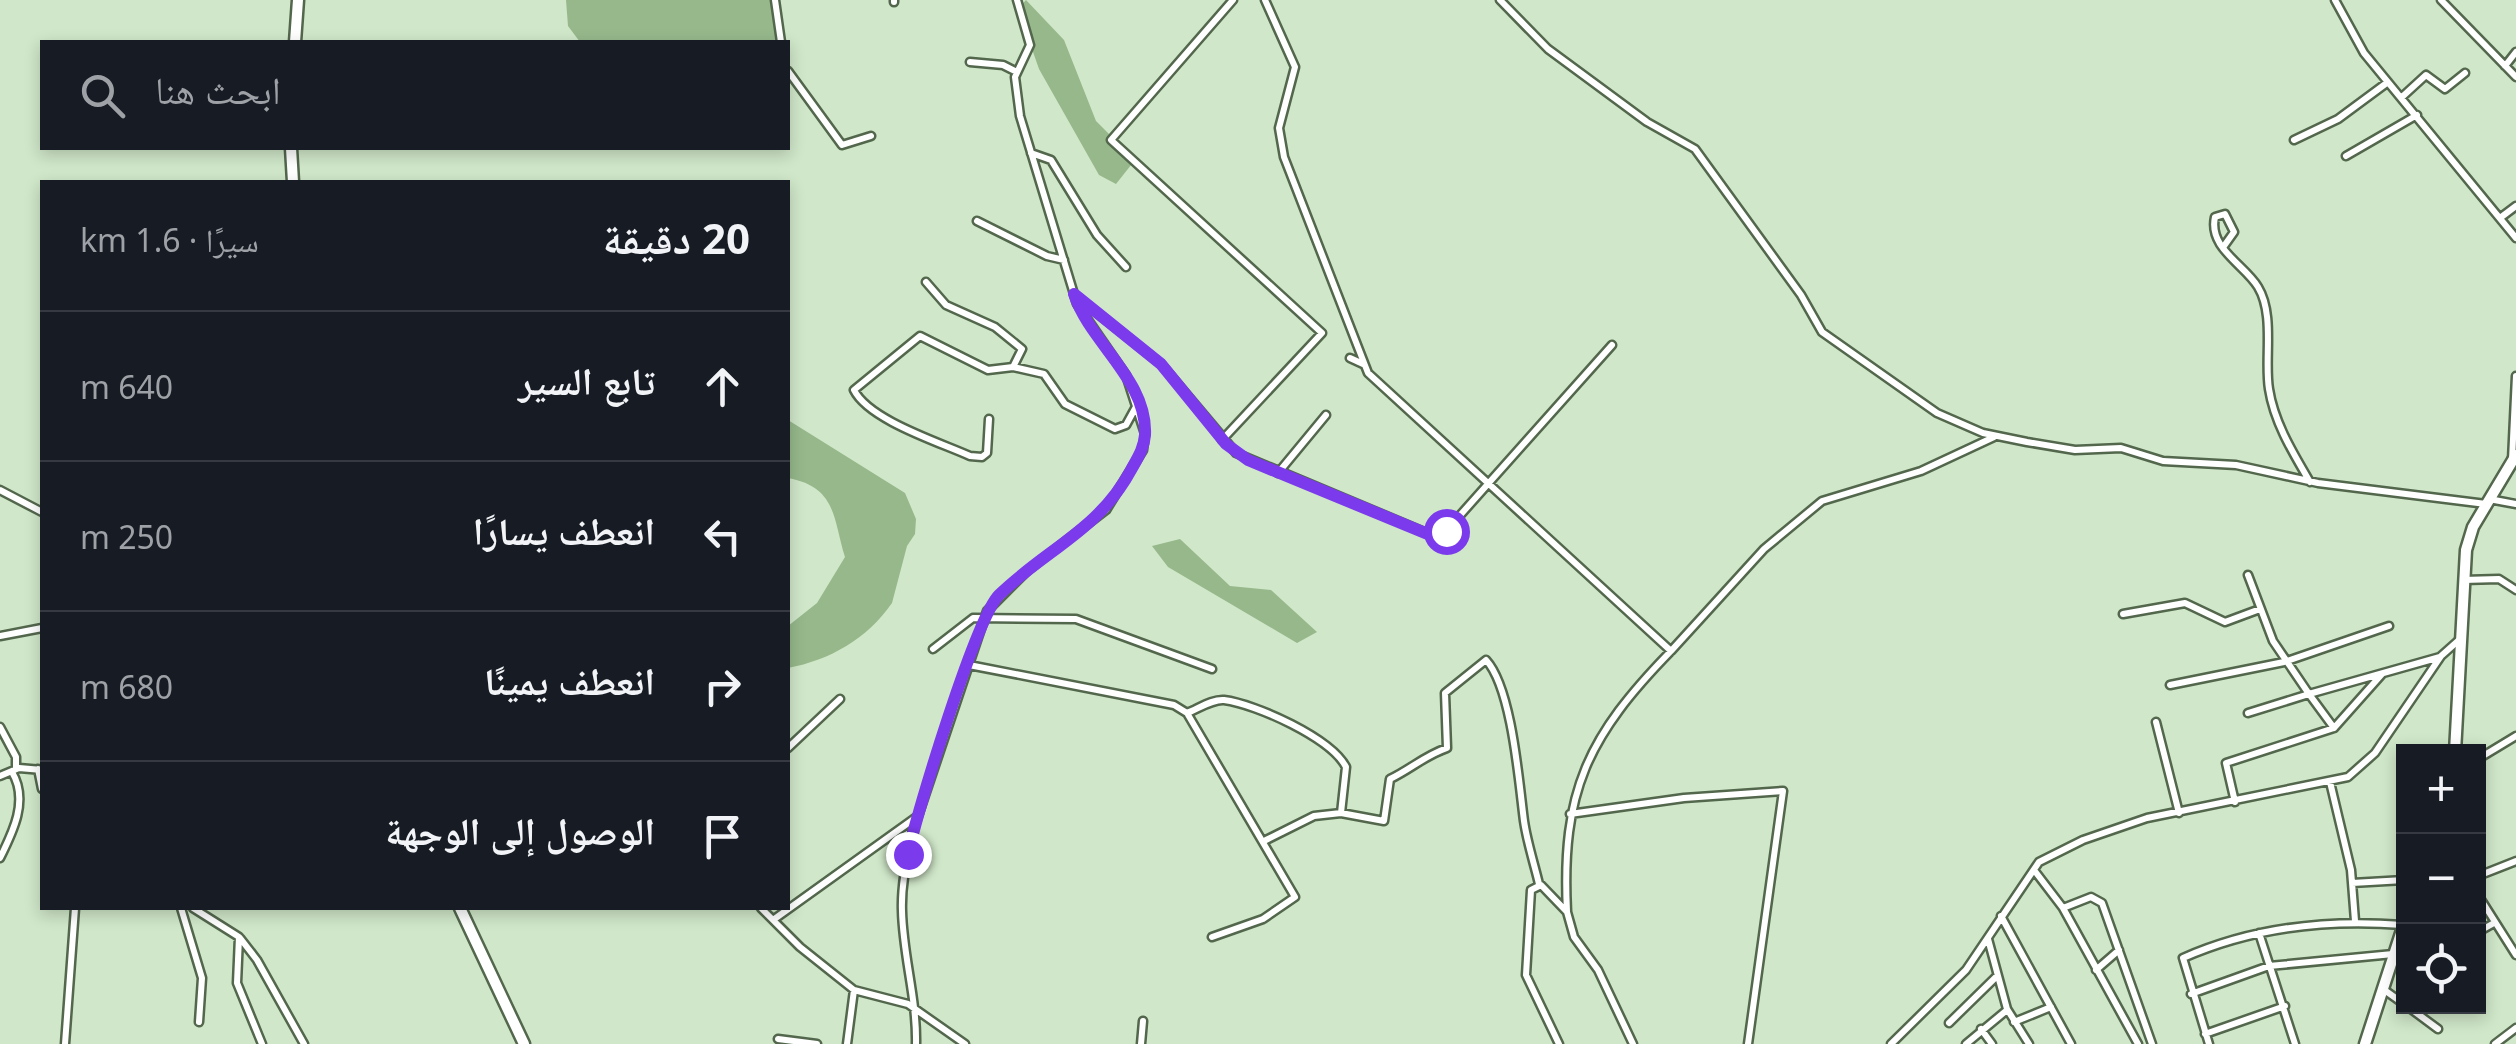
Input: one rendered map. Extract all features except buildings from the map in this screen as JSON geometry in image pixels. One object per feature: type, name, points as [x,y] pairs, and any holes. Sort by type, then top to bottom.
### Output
[{"type":"main road","points":[[295,40],[298,0]]},
{"type":"main road","points":[[291,150],[293,180]]},
{"type":"main road","points":[[2455,744],[2458,640],[2469,537],[2514,458]]},
{"type":"main road","points":[[461,910],[524,1044]]},
{"type":"main road","points":[[2365,1044],[2396,945]]},
{"type":"street","points":[[775,0],[781,40]]},
{"type":"street","points":[[916,1044],[916,1010],[902,909],[918,816],[984,616],[1008,588],[1090,526],[1116,498],[1142,450],[1145,434],[1126,375],[1084,318],[1074,294],[1031,153],[1014,92],[1030,44],[1017,0]]},
{"type":"street","points":[[1222,440],[1322,333],[1111,140],[1233,0]]},
{"type":"street","points":[[1265,0],[1295,67],[1280,128],[1284,157],[1364,365],[1380,386],[1672,651]]},
{"type":"street","points":[[1500,0],[1548,49],[1646,122],[1697,151],[1826,337],[1926,408],[1994,437],[2075,450],[2121,448],[2163,461],[2236,465],[2310,482],[2516,504]]},
{"type":"street","points":[[2335,0],[2354,39],[2516,238]]},
{"type":"street","points":[[2440,0],[2515,76]]},
{"type":"street","points":[[2506,66],[2516,52]]},
{"type":"street","points":[[970,62],[1003,64],[1018,72]]},
{"type":"street","points":[[2402,97],[2426,75],[2445,89],[2465,73]]},
{"type":"street","points":[[790,74],[842,146],[872,136]]},
{"type":"street","points":[[2294,140],[2348,113],[2388,82]]},
{"type":"street","points":[[2346,156],[2417,115]]},
{"type":"street","points":[[1031,153],[1051,160],[1098,235],[1126,268]]},
{"type":"street","points":[[2500,218],[2516,206]]},
{"type":"street","points":[[2224,246],[2234,232],[2224,214],[2213,222],[2224,246],[2232,263],[2261,293],[2269,394],[2283,432],[2310,482]]},
{"type":"street","points":[[977,222],[1047,256],[1064,260]]},
{"type":"street","points":[[926,282],[946,305],[996,327],[1022,349],[1014,367]]},
{"type":"street","points":[[1074,294],[1161,364],[1222,440],[1248,460],[1434,536],[1446,531],[1612,346]]},
{"type":"street","points":[[989,419],[986,452],[982,457],[970,456],[900,426],[866,406],[854,390],[920,336],[988,370],[1014,367],[1044,374],[1065,404],[1115,429],[1126,426],[1137,404]]},
{"type":"street","points":[[1350,358],[1364,365]]},
{"type":"street","points":[[2514,458],[2516,376]]},
{"type":"street","points":[[1278,473],[1326,415]]},
{"type":"street","points":[[1633,1044],[1598,970],[1574,937],[1566,912],[1570,814],[1599,736],[1756,557],[1822,501],[1921,471],[1994,437]]},
{"type":"street","points":[[0,490],[40,511]]},
{"type":"street","points":[[2248,575],[2284,662],[2334,728]]},
{"type":"street","points":[[2462,580],[2499,578],[2516,590]]},
{"type":"street","points":[[2123,614],[2180,602],[2225,622],[2260,609]]},
{"type":"street","points":[[933,648],[958,626],[984,616],[1088,622],[1212,668]]},
{"type":"street","points":[[2170,685],[2284,662],[2389,626]]},
{"type":"street","points":[[0,636],[40,628]]},
{"type":"street","points":[[1891,1044],[1955,984],[2038,862],[2083,840],[2147,818],[2348,777],[2368,761],[2441,656],[2458,640]]},
{"type":"street","points":[[2248,713],[2441,656]]},
{"type":"street","points":[[1266,840],[1314,816],[1341,813],[1384,821],[1390,779],[1408,773],[1420,758],[1448,747],[1446,692],[1488,660],[1522,781],[1525,825],[1539,884],[1566,912]]},
{"type":"street","points":[[969,665],[1174,705],[1187,713],[1266,840],[1296,898],[1263,919],[1212,937]]},
{"type":"street","points":[[2235,802],[2229,761],[2334,728],[2382,674]]},
{"type":"street","points":[[790,746],[840,699]]},
{"type":"street","points":[[1187,713],[1220,700],[1252,707],[1322,742],[1346,766],[1341,813]]},
{"type":"street","points":[[2156,722],[2179,813]]},
{"type":"street","points":[[0,727],[16,757],[18,788],[18,821],[0,858]]},
{"type":"street","points":[[2486,754],[2516,736]]},
{"type":"street","points":[[0,776],[14,770],[40,770]]},
{"type":"street","points":[[2330,782],[2352,882],[2355,921]]},
{"type":"street","points":[[1570,814],[1650,802],[1784,791],[1748,1044]]},
{"type":"street","points":[[790,907],[918,816]]},
{"type":"street","points":[[2486,873],[2516,861]]},
{"type":"street","points":[[2034,870],[2063,908],[2138,1044]]},
{"type":"street","points":[[2352,882],[2396,880]]},
{"type":"street","points":[[1539,884],[1531,890],[1526,975],[1558,1044]]},
{"type":"street","points":[[2063,908],[2088,897],[2099,900],[2152,1044]]},
{"type":"street","points":[[2486,909],[2516,955]]},
{"type":"street","points":[[65,1044],[75,910]]},
{"type":"street","points":[[183,910],[201,971],[199,1022]]},
{"type":"street","points":[[196,910],[239,937],[257,960],[304,1044]]},
{"type":"street","points":[[764,910],[854,990],[916,1010],[965,1044]]},
{"type":"street","points":[[772,920],[786,910]]},
{"type":"street","points":[[2001,916],[2071,1044]]},
{"type":"street","points":[[2209,1044],[2182,958],[2259,932],[2355,921],[2396,924]]},
{"type":"street","points":[[2486,928],[2494,923]]},
{"type":"street","points":[[2259,932],[2295,1044]]},
{"type":"street","points":[[239,937],[236,984],[262,1044]]},
{"type":"street","points":[[1988,937],[2008,1009],[2029,1044]]},
{"type":"street","points":[[2096,970],[2119,950]]},
{"type":"street","points":[[2191,994],[2269,966],[2393,954]]},
{"type":"street","points":[[1949,1023],[1997,976]]},
{"type":"street","points":[[2382,989],[2396,999]]},
{"type":"street","points":[[848,1044],[854,990]]},
{"type":"street","points":[[2205,1034],[2285,1006]]},
{"type":"street","points":[[2014,1022],[2051,1008]]},
{"type":"street","points":[[1966,1044],[2008,1009]]},
{"type":"street","points":[[2418,1014],[2438,1028]]},
{"type":"street","points":[[1141,1044],[1143,1022]]},
{"type":"street","points":[[2495,1044],[2516,1028]]},
{"type":"street","points":[[1982,1030],[1992,1044]]},
{"type":"street","points":[[778,1039],[817,1044]]},
{"type":"green space","points":[[566,0],[773,0],[777,40],[578,40],[568,26]]},
{"type":"green space","points":[[1026,0],[1064,40],[1096,121],[1135,160],[1116,184],[1099,175],[1039,69],[1018,9]]},
{"type":"green space","points":[[790,421],[905,493],[916,519],[915,534],[907,546],[892,603],[882,616],[846,646],[818,660],[790,667],[790,624],[817,603],[845,557],[830,507],[816,489],[790,478]]},
{"type":"green space","points":[[1180,539],[1230,586],[1271,590],[1317,632],[1297,643],[1168,567],[1152,546]]},
{"type":"route","points":[[908,854],[987,611],[1027,571],[1101,516],[1116,498],[1142,450],[1142,413],[1126,375],[1084,318],[1074,294],[1161,364],[1236,453],[1430,535],[1446,531]]}]
